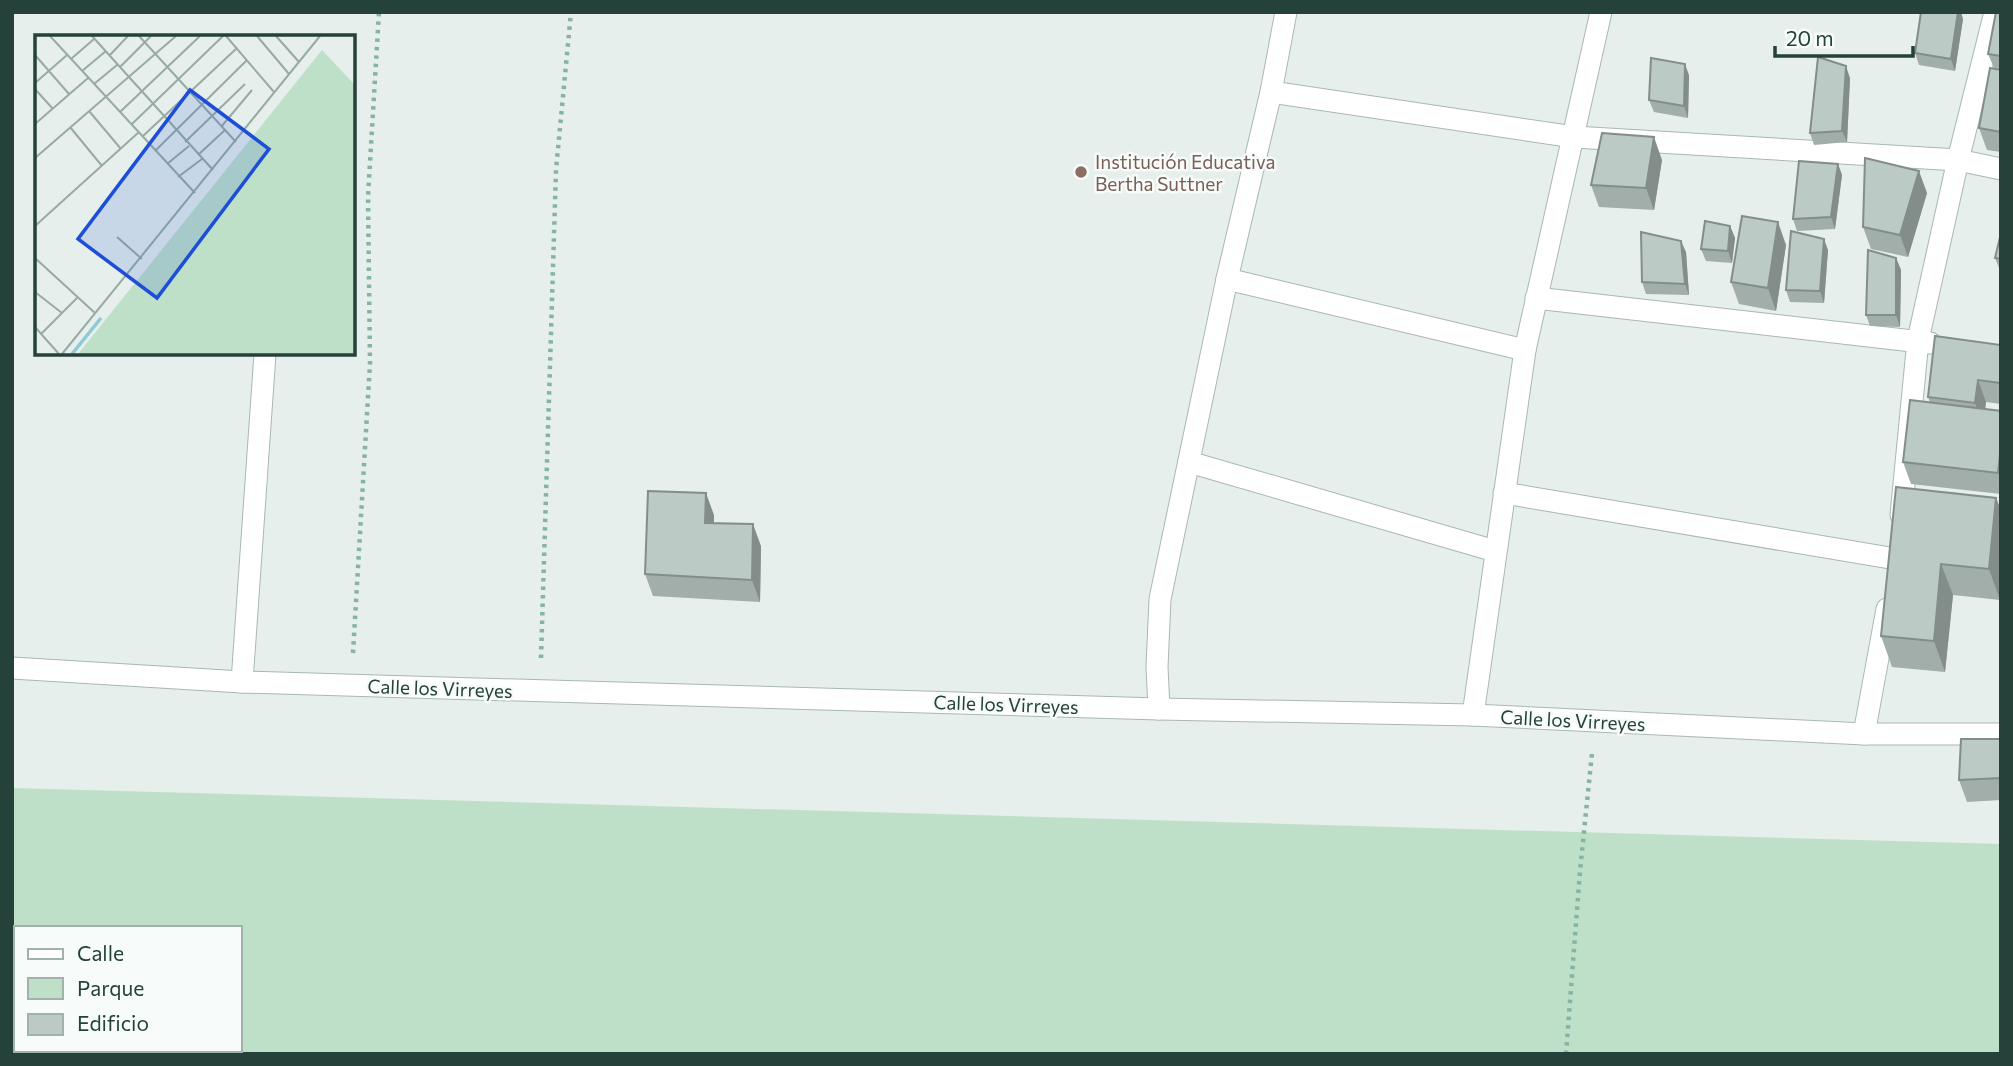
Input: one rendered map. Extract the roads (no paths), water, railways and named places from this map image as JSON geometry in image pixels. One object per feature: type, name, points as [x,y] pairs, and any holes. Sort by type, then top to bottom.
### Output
[{"type":"street","points":[[1159,709],[1157,667],[1160,599],[1227,279],[1271,92],[1286,12]]},
{"type":"street","points":[[1473,715],[1525,350],[1601,12]]},
{"type":"street","points":[[1864,734],[1894,573],[1918,340],[1958,160],[1996,12]]},
{"type":"street","points":[[1271,92],[1574,137],[1958,160],[2001,169]]},
{"type":"street","points":[[1227,279],[1525,350]]},
{"type":"street","points":[[1536,298],[1918,340],[1954,347]]},
{"type":"street","points":[[242,682],[265,355]]},
{"type":"street","points":[[1189,462],[1495,551]]},
{"type":"street","points":[[1504,493],[1894,573]]},
{"type":"street","points":[[1902,506],[1924,510]]},
{"type":"street","name":"Calle los Virreyes","points":[[12,668],[242,682],[1159,709],[1473,715],[1864,734],[2001,734]]},
{"type":"place","name":"Institución Educativa Bertha Suttner","points":[[1081,172]]}]
